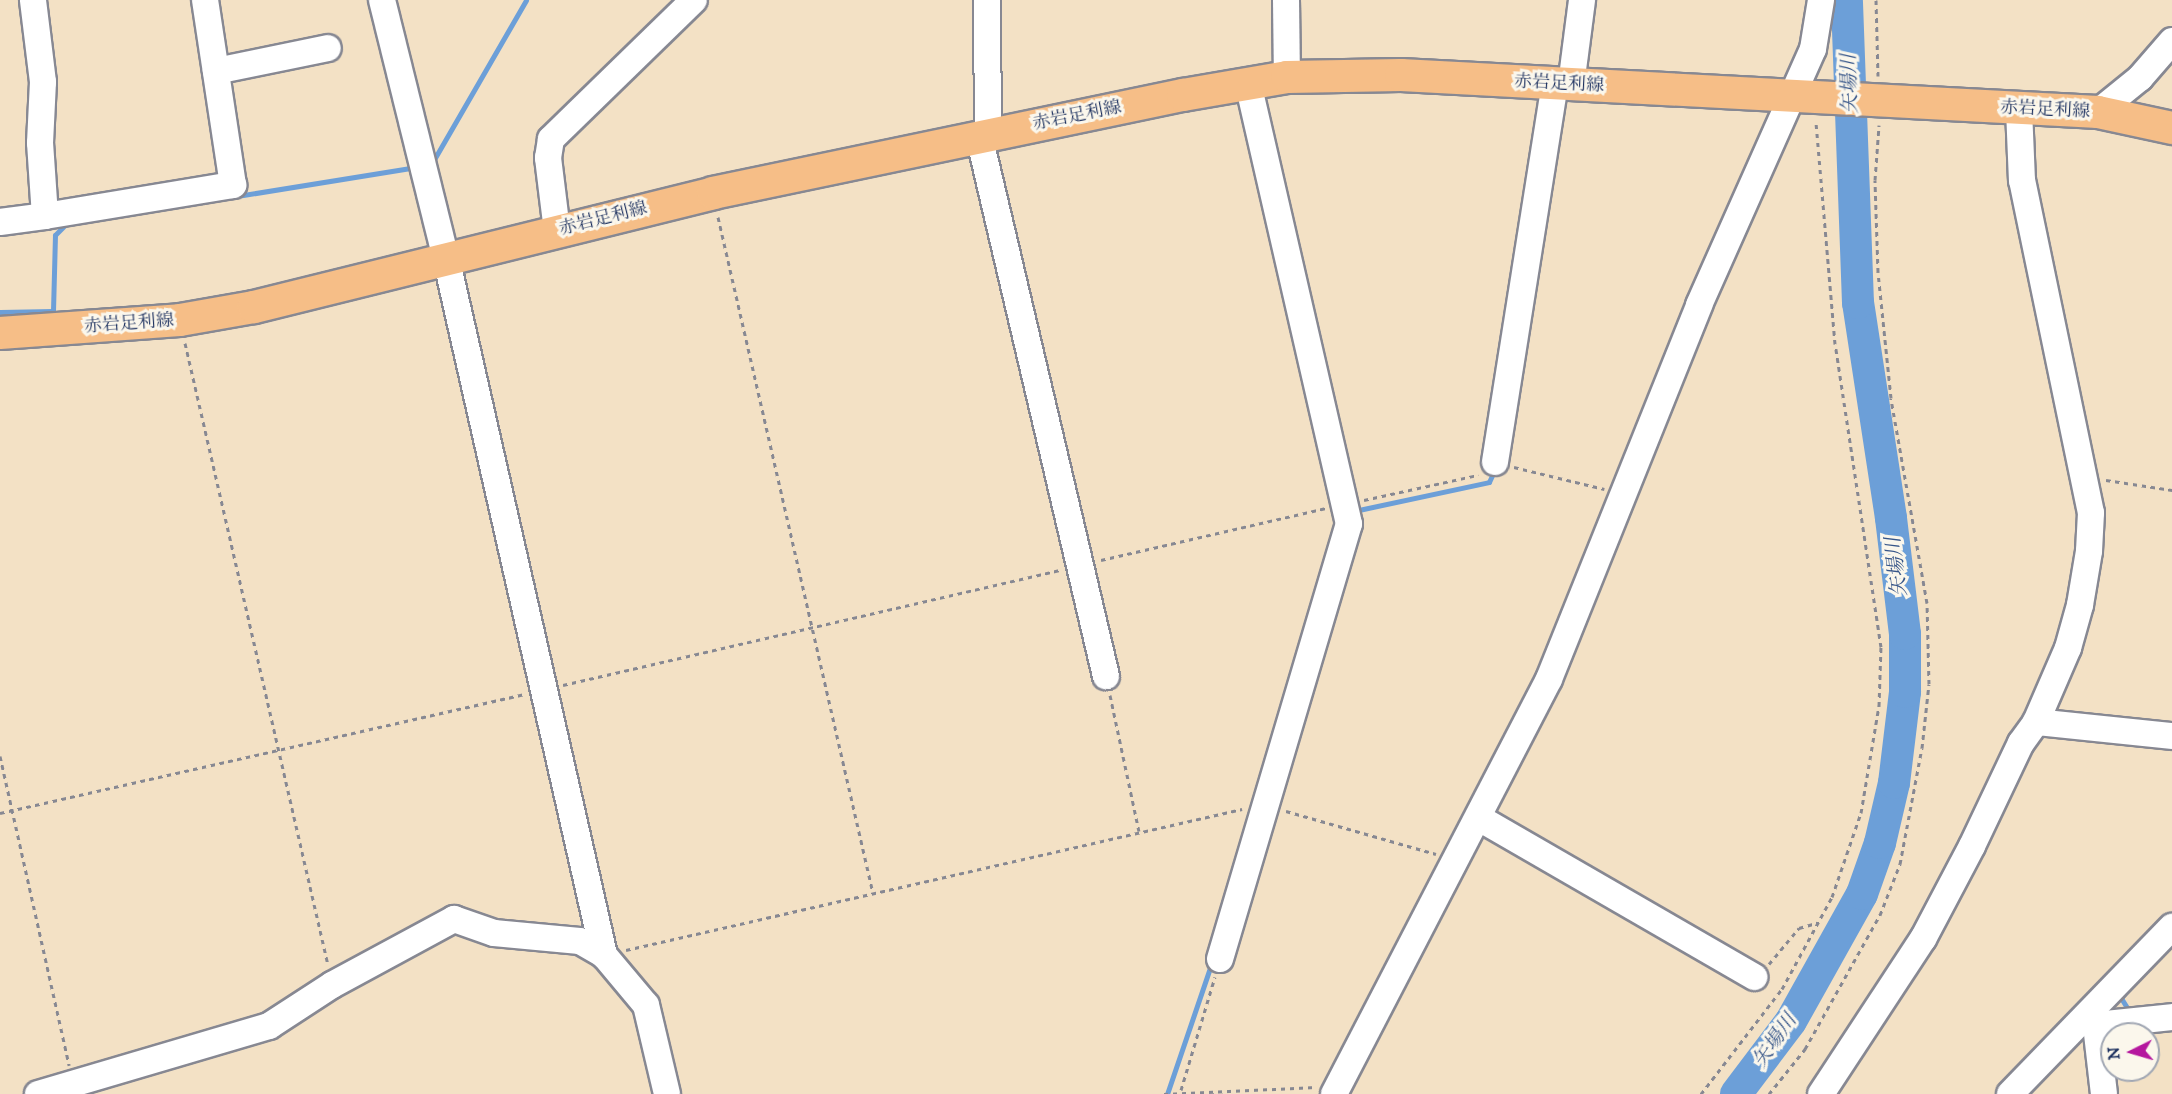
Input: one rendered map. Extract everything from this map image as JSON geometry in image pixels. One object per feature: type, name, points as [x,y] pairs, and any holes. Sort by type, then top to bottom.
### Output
[{"type":"main road","name":"赤岩足利線","points":[[0,333],[180,320],[254,307],[712,193],[984,135],[1287,77],[1401,75],[1809,103],[1874,100],[2098,112],[2172,129]]},
{"type":"street","points":[[33,0],[43,82],[40,143],[45,216]]},
{"type":"street","points":[[0,222],[233,185],[205,0]]},
{"type":"street","points":[[382,0],[446,258],[604,955]]},
{"type":"street","points":[[556,231],[548,158],[551,139],[694,0]]},
{"type":"street","points":[[987,0],[984,135],[1079,565],[1106,676]]},
{"type":"street","points":[[1287,0],[1287,77]]},
{"type":"street","points":[[1495,462],[1563,85],[1582,0]]},
{"type":"street","points":[[1327,1090],[1457,861],[1549,679],[1622,493],[1809,103],[1813,49],[1821,0]]},
{"type":"street","points":[[2098,112],[2140,78],[2172,41]]},
{"type":"street","points":[[216,71],[328,48]]},
{"type":"street","points":[[1220,959],[1264,805],[1350,524],[1248,84]]},
{"type":"street","points":[[1821,1094],[1923,939],[2021,742],[2036,722],[2068,648],[2080,605],[2089,551],[2086,477],[2022,181],[2019,109]]},
{"type":"street","points":[[2036,722],[2172,736]]},
{"type":"street","points":[[1479,818],[1754,977]]},
{"type":"street","points":[[38,1094],[268,1026],[332,985],[454,919],[494,933],[580,941],[604,955],[646,1005],[667,1094]]},
{"type":"street","points":[[2010,1094],[2092,1020],[2172,927]]},
{"type":"street","points":[[2092,1020],[2172,1017]]},
{"type":"street","points":[[2092,1020],[2104,1094]]},
{"type":"path","points":[[1701,1094],[1762,1020],[1818,923],[1844,866],[1860,813],[1879,706],[1881,648],[1834,344],[1809,103]]},
{"type":"path","points":[[1769,1094],[1805,1049],[1880,915],[1900,864],[1922,748],[1929,684],[1927,603],[1891,398],[1878,272],[1875,180]]},
{"type":"path","points":[[712,193],[873,893]]},
{"type":"path","points":[[180,320],[332,985]]},
{"type":"path","points":[[0,813],[1487,473],[1495,462],[1622,493]]},
{"type":"path","points":[[2086,477],[2172,490]]},
{"type":"path","points":[[1106,676],[1139,831]]},
{"type":"path","points":[[0,756],[73,1082]]},
{"type":"path","points":[[604,955],[1139,831],[1264,805],[1457,861]]},
{"type":"path","points":[[1754,977],[1765,971],[1775,952],[1799,928],[1818,923]]},
{"type":"path","points":[[1181,1090],[1220,959]]},
{"type":"path","points":[[1164,1094],[1181,1090],[1327,1090]]},
{"type":"waterway","points":[[432,163],[526,0]]},
{"type":"waterway","points":[[1566,28],[1569,0]]},
{"type":"waterway","name":"矢場川","points":[[1736,1094],[1791,1021],[1862,894],[1880,843],[1894,783],[1905,692],[1905,634],[1891,518],[1858,303],[1847,0]]},
{"type":"waterway","points":[[231,197],[417,167]]},
{"type":"waterway","points":[[0,312],[53,311],[55,235],[65,225]]},
{"type":"waterway","points":[[1354,511],[1489,482],[1495,469]]},
{"type":"waterway","points":[[1167,1094],[1212,962]]},
{"type":"waterway","points":[[2125,993],[2121,998],[2129,1011]]}]
